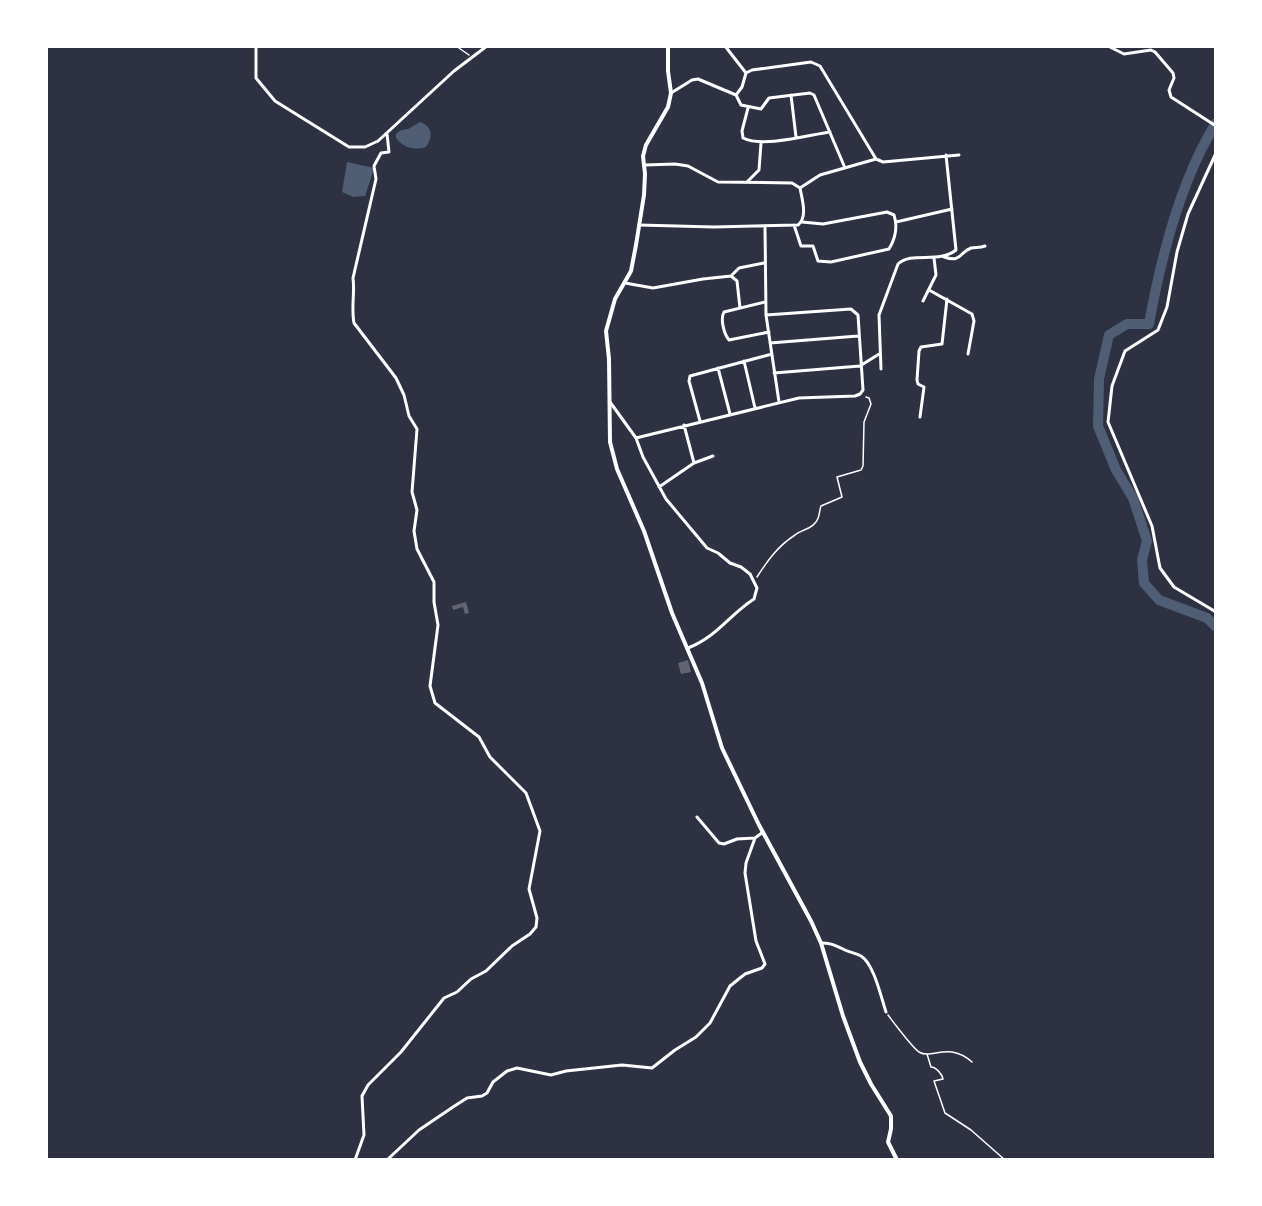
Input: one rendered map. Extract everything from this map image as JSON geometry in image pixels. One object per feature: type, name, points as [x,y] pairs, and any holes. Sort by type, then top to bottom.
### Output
[{"type":"main road","points":[[668,46],[671,93],[668,107],[646,145],[643,156],[644,195],[631,271],[615,299],[606,331],[609,359],[610,442],[617,469],[644,531],[672,613],[702,683],[722,748],[820,943],[860,1062],[891,1116],[888,1142],[897,1160]]},
{"type":"street","points":[[256,46],[256,78],[275,101],[348,147],[365,147],[378,141],[454,71],[487,46]]},
{"type":"street","points":[[725,46],[746,73]]},
{"type":"street","points":[[1107,46],[1124,54],[1151,50],[1155,52],[1173,73],[1174,78],[1169,90],[1171,97],[1215,126]]},
{"type":"street","points":[[736,95],[742,87],[746,73],[752,70],[817,63],[876,159],[883,162],[959,155]]},
{"type":"street","points":[[671,93],[692,80],[698,79],[736,95],[741,105],[760,109],[769,98],[810,93],[814,95],[845,168]]},
{"type":"street","points":[[791,95],[796,137]]},
{"type":"street","points":[[748,108],[742,135],[748,140],[761,143],[830,132]]},
{"type":"street","points":[[355,1160],[364,1135],[362,1096],[368,1085],[401,1052],[444,998],[458,992],[471,979],[486,971],[536,927],[537,918],[529,889],[540,831],[526,793],[489,757],[479,737],[435,703],[429,686],[438,625],[434,602],[434,582],[417,549],[414,531],[417,510],[412,492],[417,429],[409,416],[404,395],[396,378],[354,322],[352,316],[355,294],[353,278],[376,179],[374,166],[381,153],[389,152],[387,134]]},
{"type":"street","points":[[747,182],[759,170],[761,143]]},
{"type":"street","points":[[1215,153],[1185,223],[1167,307],[1158,330],[1125,351],[1112,386],[1108,422],[1152,526],[1160,568],[1174,587],[1215,612]]},
{"type":"street","points":[[881,369],[879,315],[898,264],[906,259],[934,258],[956,250],[946,155]]},
{"type":"street","points":[[800,188],[820,175],[876,159]]},
{"type":"street","points":[[645,165],[688,166],[718,182],[792,183],[800,188],[804,208],[802,222]]},
{"type":"street","points":[[896,222],[952,209]]},
{"type":"street","points":[[639,225],[765,227],[794,225],[802,222],[823,224],[887,212],[894,215],[896,230],[889,249],[831,262],[818,261],[813,246],[801,246],[794,225]]},
{"type":"street","points":[[765,227],[766,315],[779,402]]},
{"type":"street","points":[[942,256],[951,259],[959,258],[968,249],[985,246]]},
{"type":"street","points":[[923,301],[936,275],[934,258]]},
{"type":"street","points":[[625,283],[653,288],[731,276],[739,268],[764,263]]},
{"type":"street","points":[[731,276],[736,281],[740,308]]},
{"type":"street","points":[[929,290],[970,311],[973,317],[968,354]]},
{"type":"street","points":[[920,417],[924,393],[924,387],[918,384],[921,346],[942,344],[947,299]]},
{"type":"street","points":[[765,302],[722,314],[726,336],[729,340],[768,332]]},
{"type":"street","points":[[636,438],[799,398],[860,394],[863,390],[858,315],[851,309],[766,315]]},
{"type":"street","points":[[770,343],[859,336]]},
{"type":"street","points":[[700,421],[689,381],[690,376],[771,354]]},
{"type":"street","points":[[774,373],[860,366],[880,354]]},
{"type":"street","points":[[744,361],[755,408]]},
{"type":"street","points":[[718,368],[730,414]]},
{"type":"street","points":[[610,402],[636,438],[643,457],[674,510],[707,548],[718,553],[730,563],[741,567],[755,580],[757,588],[754,599],[741,607],[717,632],[688,648]]},
{"type":"street","points":[[684,425],[694,463]]},
{"type":"street","points":[[659,487],[694,463],[713,456]]},
{"type":"street","points":[[697,817],[719,843],[755,838]]},
{"type":"street","points":[[387,1160],[419,1130],[453,1107],[467,1098],[487,1093],[493,1082],[507,1071],[517,1068],[551,1075],[566,1071],[622,1065],[652,1068],[696,1037],[710,1023],[730,986],[745,974],[762,968],[765,964],[756,941],[745,873],[755,838],[763,832]]},
{"type":"street","points":[[820,943],[833,943],[841,949],[860,956],[866,962],[872,971],[886,1012]]},
{"type":"path","points":[[456,46],[471,58]]},
{"type":"path","points":[[755,580],[782,544],[798,532],[815,524],[821,506],[842,497],[837,477],[861,470],[864,422],[871,404],[869,398],[860,394]]},
{"type":"path","points":[[886,1012],[919,1052],[927,1054],[947,1051],[963,1054],[972,1062]]},
{"type":"path","points":[[927,1054],[931,1067],[943,1078],[934,1081],[945,1113],[971,1130],[1005,1160]]},
{"type":"water","points":[[420,122],[429,129],[430,133],[430,140],[426,147],[417,149],[409,147],[396,138],[396,134],[401,130]]},
{"type":"water","points":[[347,162],[374,168],[365,196],[353,197],[342,192]]},
{"type":"building","points":[[466,602],[469,613],[465,614],[463,607],[453,610],[452,606]]},
{"type":"building","points":[[688,660],[691,672],[681,674],[678,663]]},
{"type":"waterway","points":[[1216,123],[1182,194],[1159,272],[1149,324],[1127,324],[1109,335],[1099,379],[1098,426],[1116,470],[1133,498],[1147,541],[1142,560],[1144,583],[1159,600],[1207,618],[1216,627]]}]
